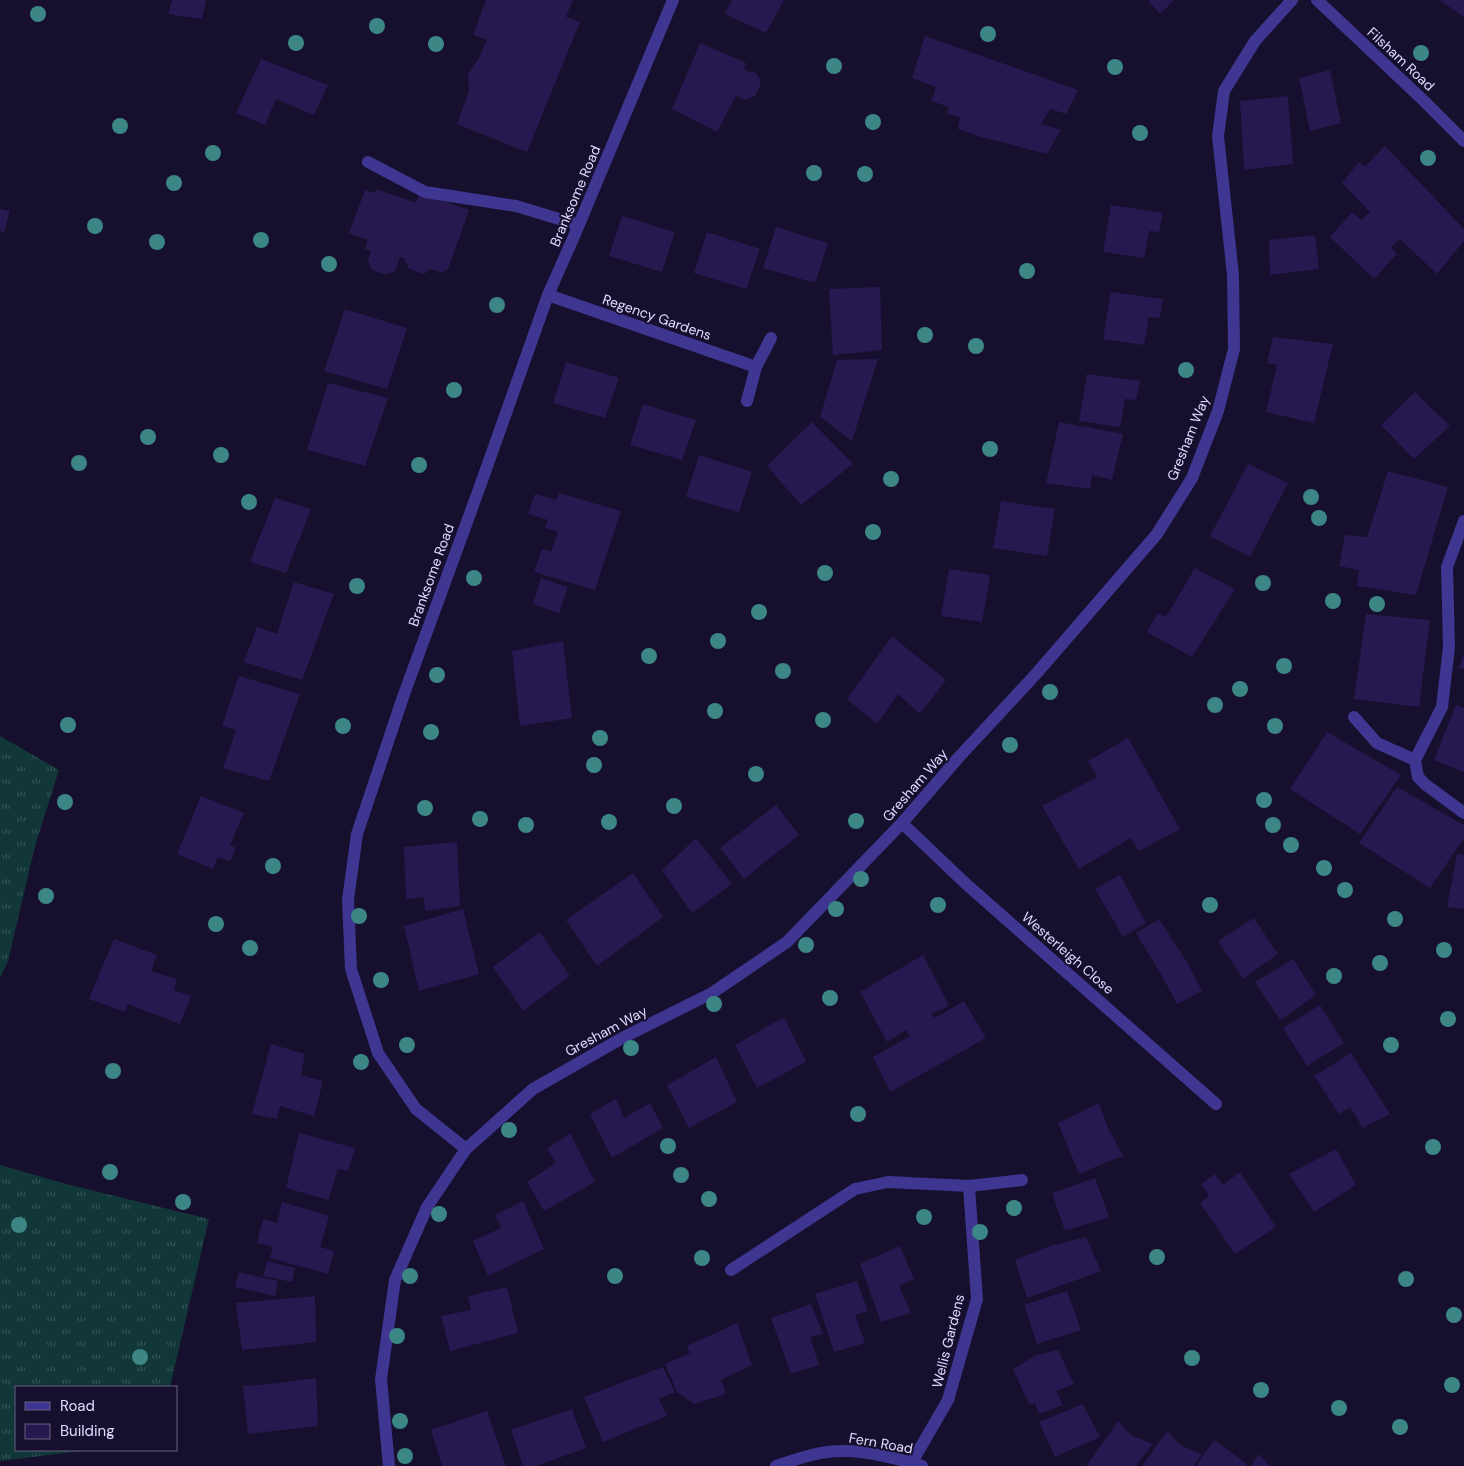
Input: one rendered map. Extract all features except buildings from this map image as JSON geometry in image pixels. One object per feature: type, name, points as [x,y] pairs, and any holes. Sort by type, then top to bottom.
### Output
[{"type":"street","name":"Branksome Road","points":[[466,1149],[416,1109],[378,1053],[351,969],[348,900],[357,834],[403,697],[548,295],[674,0]]},
{"type":"street","name":"Gresham Way","points":[[388,1466],[381,1379],[395,1280],[427,1207],[466,1149],[533,1089],[624,1037],[712,993],[787,942],[902,823],[959,757],[1036,674],[1157,534],[1192,478],[1218,411],[1234,349],[1233,276],[1218,136],[1224,91],[1255,41],[1292,0]]},
{"type":"street","name":"Filsham Road","points":[[1316,0],[1464,141]]},
{"type":"street","points":[[368,162],[425,192],[516,206],[579,225]]},
{"type":"street","name":"Regency Gardens","points":[[548,295],[756,367]]},
{"type":"street","points":[[747,401],[756,367],[771,338]]},
{"type":"street","points":[[1464,521],[1447,567],[1449,647],[1442,708],[1415,760],[1418,777],[1464,813]]},
{"type":"street","points":[[1354,717],[1377,743],[1415,760]]},
{"type":"street","name":"Westerleigh Close","points":[[902,823],[965,883],[1216,1104]]},
{"type":"street","points":[[731,1270],[855,1188],[888,1182],[968,1186],[1022,1180]]},
{"type":"street","name":"Wellis Gardens","points":[[917,1464],[948,1400],[977,1299],[968,1186]]},
{"type":"street","name":"Fern Road","points":[[776,1466],[808,1455],[841,1451],[875,1454],[917,1464]]},
{"type":"green space","points":[[0,736],[59,770],[35,846],[8,961],[0,978]]},
{"type":"green space","points":[[0,1165],[70,1185],[209,1219],[170,1386],[15,1386],[15,1451],[81,1451],[0,1461]]}]
